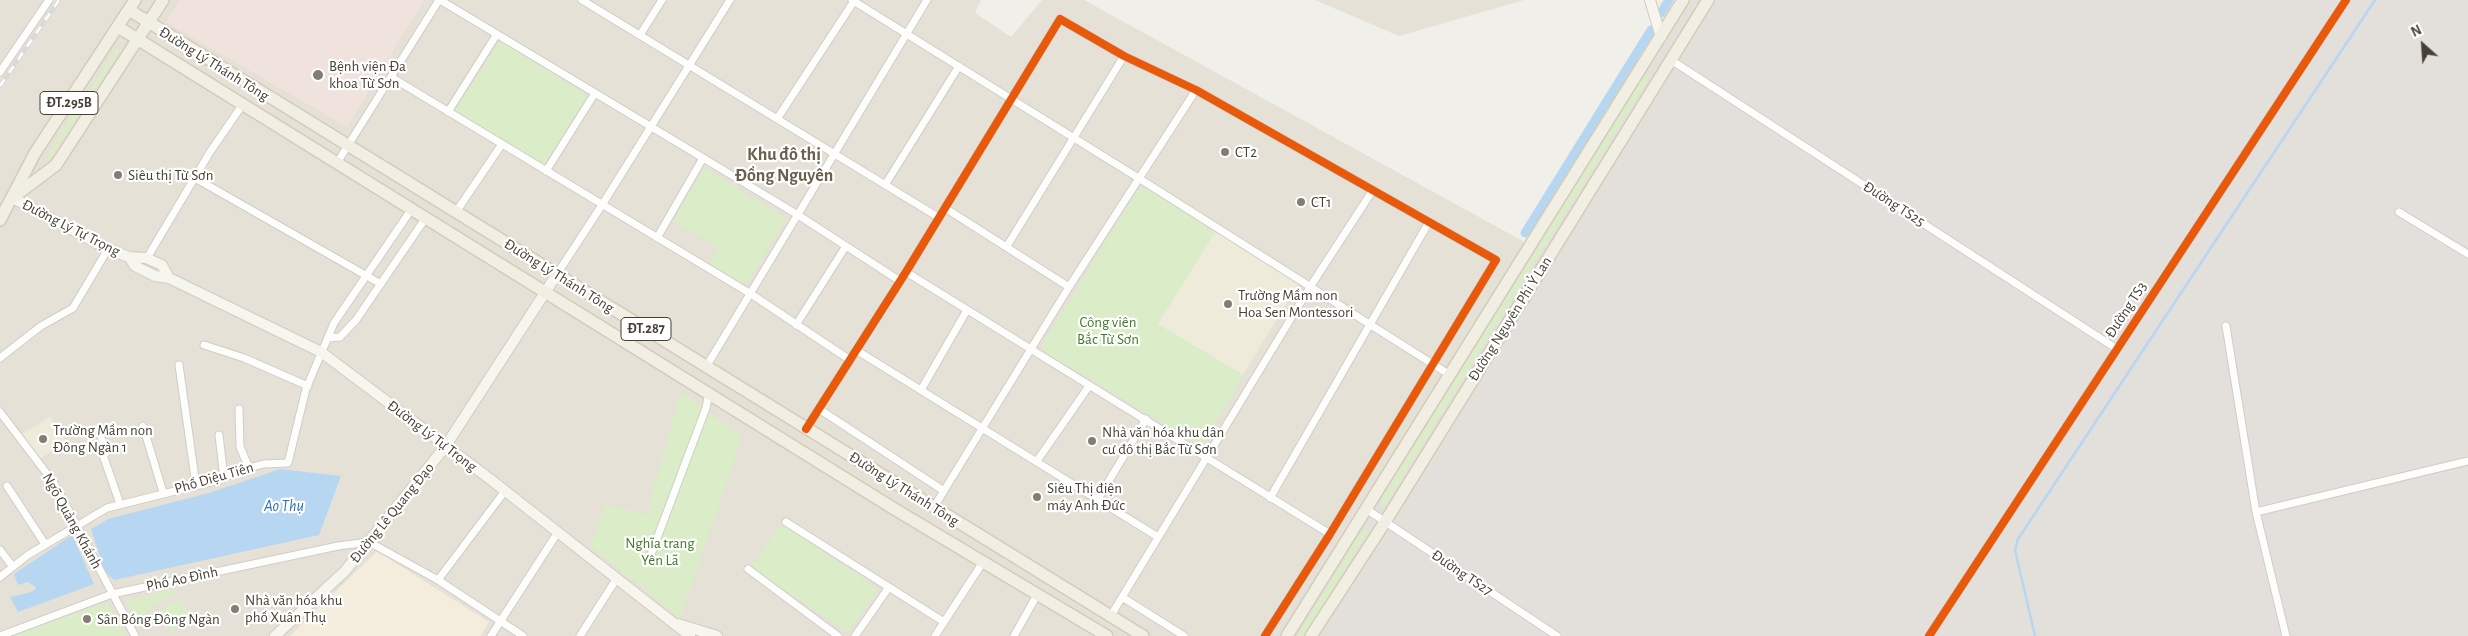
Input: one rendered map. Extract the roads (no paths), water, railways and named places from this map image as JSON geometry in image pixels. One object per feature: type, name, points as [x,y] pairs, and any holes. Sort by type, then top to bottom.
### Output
[{"type":"main road","name":"ĐT.295B","points":[[0,220],[35,153],[135,0]]},
{"type":"main road","name":"ĐT.295B","points":[[13,198],[56,165],[163,0]]},
{"type":"main road","points":[[1650,0],[1670,60]]},
{"type":"main road","name":"Đường Nguyên Phi Ỷ Lan","points":[[1287,636],[1683,0]]},
{"type":"main road","name":"Đường Nguyên Phi Ỷ Lan","points":[[1311,636],[1385,522],[1708,0]]},
{"type":"main road","name":"Đường Lý Thánh Tông","points":[[129,10],[1143,636]]},
{"type":"main road","name":"Đường Lý Thánh Tông","points":[[118,27],[425,219],[546,291],[983,562],[1106,636]]},
{"type":"main road","points":[[243,104],[254,88]]},
{"type":"main road","name":"Đường Lý Tự Trọng","points":[[13,198],[108,249],[129,258],[147,258],[162,265],[169,278]]},
{"type":"main road","name":"Đường Lý Tự Trọng","points":[[129,258],[135,266],[155,276],[169,278],[321,352],[505,491],[690,636]]},
{"type":"main road","name":"Đường Lê Quang Đạo","points":[[276,636],[345,571],[445,447],[557,274]]},
{"type":"main road","points":[[1008,577],[1018,560]]},
{"type":"main road","name":"Đường Lý Tự Trọng","points":[[677,624],[717,636]]},
{"type":"street","points":[[0,72],[49,0]]},
{"type":"street","points":[[337,163],[440,0],[798,215],[900,281]]},
{"type":"street","points":[[582,0],[938,217]]},
{"type":"street","points":[[640,36],[662,0]]},
{"type":"street","points":[[557,274],[730,0]]},
{"type":"street","points":[[777,119],[853,0],[1450,375]]},
{"type":"street","points":[[706,367],[798,215],[833,153],[927,0]]},
{"type":"street","name":"Đường TS3","points":[[1929,636],[2346,0]]},
{"type":"street","points":[[806,429],[906,272],[1060,20],[1124,56],[1196,90],[1496,260],[1330,534],[1265,636]]},
{"type":"street","points":[[448,112],[497,34]]},
{"type":"street","points":[[1007,246],[1124,56]]},
{"type":"street","name":"Đường TS25","points":[[1670,60],[2117,349]]},
{"type":"street","points":[[885,185],[959,66]]},
{"type":"street","points":[[390,77],[751,294],[850,360]]},
{"type":"street","points":[[934,507],[984,429],[1069,287],[1196,90]]},
{"type":"street","points":[[546,171],[595,93]]},
{"type":"street","points":[[147,258],[195,178],[243,104]]},
{"type":"street","points":[[456,212],[502,144]]},
{"type":"street","points":[[657,238],[703,158]]},
{"type":"street","points":[[195,178],[381,284]]},
{"type":"street","points":[[1110,617],[1310,287],[1373,190]]},
{"type":"street","points":[[945,208],[1069,287]]},
{"type":"street","name":"Phố Diệu Tiên","points":[[0,577],[45,544],[107,508],[163,492],[224,478],[263,464],[288,463],[308,386],[334,324],[411,210]]},
{"type":"street","points":[[2399,212],[2468,254]]},
{"type":"street","points":[[329,338],[340,337],[350,326],[425,219]]},
{"type":"street","points":[[1270,498],[1371,326],[1429,222]]},
{"type":"street","points":[[796,325],[846,246]]},
{"type":"street","points":[[0,358],[41,326],[73,308],[108,249]]},
{"type":"street","points":[[906,272],[1330,534]]},
{"type":"street","points":[[921,390],[967,310]]},
{"type":"street","points":[[2226,326],[2256,512],[2286,636]]},
{"type":"street","points":[[204,345],[244,358],[308,386]]},
{"type":"street","points":[[856,350],[1098,498],[1158,537]]},
{"type":"street","points":[[179,365],[196,485]]},
{"type":"street","points":[[1038,461],[1089,386]]},
{"type":"street","points":[[650,557],[706,408],[709,392]]},
{"type":"street","points":[[819,409],[944,491]]},
{"type":"street","points":[[239,410],[240,447],[249,468]]},
{"type":"street","name":"Ngõ Quảng Khánh","points":[[0,412],[54,483],[135,636]]},
{"type":"street","points":[[1098,498],[1146,419]]},
{"type":"street","points":[[143,426],[163,492]]},
{"type":"street","points":[[219,435],[224,478]]},
{"type":"street","points":[[101,437],[107,452],[103,455],[120,504]]},
{"type":"street","points":[[2256,512],[2468,462]]},
{"type":"street","points":[[7,486],[45,544]]},
{"type":"street","points":[[438,580],[505,491]]},
{"type":"street","name":"Đường TS27","points":[[1366,509],[1557,636]]},
{"type":"street","points":[[786,522],[944,622]]},
{"type":"street","points":[[491,636],[558,532]]},
{"type":"street","points":[[369,542],[438,580],[523,636]]},
{"type":"street","name":"Phố Ao Đình","points":[[0,636],[112,594],[338,546],[369,542]]},
{"type":"street","points":[[0,550],[13,567]]},
{"type":"street","points":[[936,636],[983,562]]},
{"type":"street","points":[[748,570],[838,636]]},
{"type":"street","points":[[580,636],[617,578]]},
{"type":"street","points":[[855,636],[889,587]]},
{"type":"street","points":[[1014,636],[1037,595]]},
{"type":"street","points":[[1122,597],[1184,636]]},
{"type":"water","name":"Ao Thụ","points":[[280,469],[341,476],[319,535],[114,580],[104,570],[91,529],[108,519],[209,493]]},
{"type":"water","points":[[72,535],[94,584],[18,612],[10,597],[28,593],[35,590],[36,587],[27,582],[18,585],[14,574]]},
{"type":"waterway","points":[[1661,13],[1669,0]]},
{"type":"waterway","points":[[2035,636],[2015,550],[2018,539],[2375,0]]},
{"type":"waterway","points":[[1525,233],[1651,30]]},
{"type":"railway","points":[[0,86],[59,0]]},
{"type":"place","name":"Bệnh viện Đa khoa Từ Sơn","points":[[318,75]]},
{"type":"place","name":"CT2","points":[[1225,152]]},
{"type":"place","name":"Siêu thị Từ Sơn","points":[[118,175]]},
{"type":"place","name":"CT1","points":[[1301,202]]},
{"type":"place","name":"Trường Mầm non Hoa Sen Montessori","points":[[1228,304]]},
{"type":"place","name":"Trường Mầm non Đông Ngàn 1","points":[[43,439]]},
{"type":"place","name":"Nhà văn hóa khu dân cư đô thị Bắc Từ Sơn","points":[[1092,441]]},
{"type":"place","name":"Siêu Thị điện máy Anh Đức","points":[[1037,497]]},
{"type":"place","name":"Nhà văn hóa khu phố Xuân Thụ","points":[[235,609]]},
{"type":"place","name":"Sân Bóng Đông Ngàn","points":[[87,619]]},
{"type":"district","name":"Khu đô thị Đồng Nguyên","points":[[784,165]]},
{"type":"park label","name":"Công viên Bắc Từ Sơn","points":[[1108,330]]},
{"type":"park label","name":"Nghĩa trang Yên Lã","points":[[660,552]]}]
